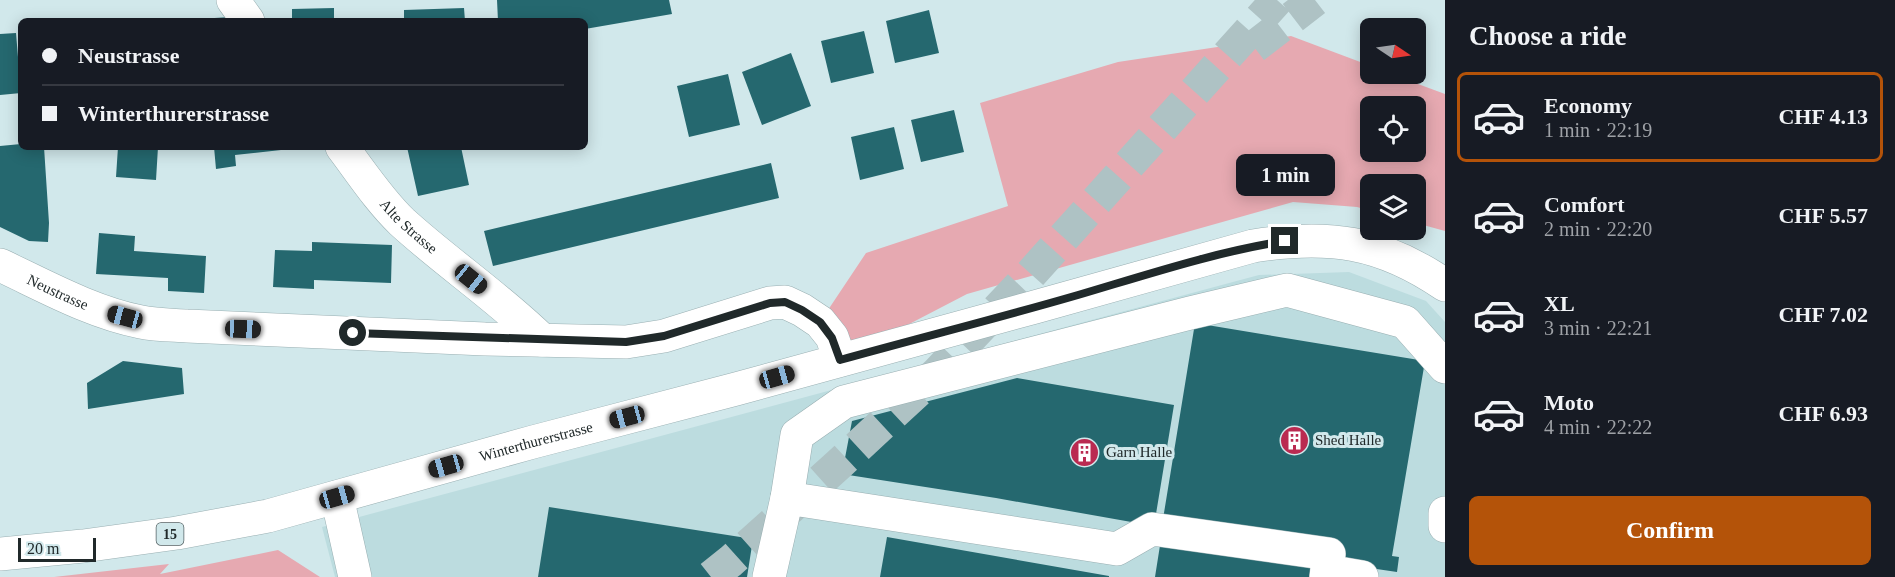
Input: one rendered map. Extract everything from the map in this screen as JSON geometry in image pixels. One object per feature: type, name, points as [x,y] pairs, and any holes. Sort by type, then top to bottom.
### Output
[{"type":"main road","points":[[232,0],[246,18]]},
{"type":"main road","name":"Alte Strasse","points":[[344,150],[400,220],[542,340]]},
{"type":"main road","name":"Winterthurerstrasse","points":[[0,554],[83,546],[177,533],[268,516],[1253,246],[1314,239],[1343,241],[1399,258],[1445,285]]},
{"type":"main road","name":"Neustrasse","points":[[0,265],[108,313],[141,322],[243,329],[626,342],[664,336],[770,303],[785,302],[820,322],[832,338],[840,360]]},
{"type":"main road","points":[[769,577],[787,498],[797,435],[844,402],[1287,290],[1405,322],[1445,367]]},
{"type":"main road","points":[[337,497],[355,577]]},
{"type":"main road","points":[[787,498],[1117,549],[1152,529],[1329,554],[1326,574],[1362,577]]},
{"type":"main road","points":[[1445,513],[1445,526]]},
{"type":"shaded area","points":[[1291,36],[1360,62],[1360,84],[1418,84],[1445,94],[1445,231],[1426,226],[1426,174],[1360,174],[1360,208],[1293,202],[967,294],[840,360],[820,322],[866,253],[1008,206],[980,103],[1118,62]]},
{"type":"shaded area","points":[[1349,272],[1426,301],[1445,322],[1445,577],[335,577],[322,527],[1259,275]]},
{"type":"shaded area","points":[[278,550],[320,577],[54,577],[169,564],[160,574]]},
{"type":"building","points":[[497,0],[669,0],[672,14],[588,28],[588,18],[498,18]]},
{"type":"building","points":[[334,8],[334,18],[292,18],[292,9]]},
{"type":"building","points":[[464,8],[465,18],[404,18],[404,10]]},
{"type":"building","points":[[929,10],[939,53],[895,63],[886,21]]},
{"type":"building","points":[[864,31],[874,73],[831,83],[821,41]]},
{"type":"building","points":[[16,33],[18,93],[0,95],[0,34]]},
{"type":"building","points":[[791,53],[811,106],[762,125],[742,72]]},
{"type":"building","points":[[728,74],[740,125],[689,137],[677,86]]},
{"type":"building","points":[[954,110],[964,152],[921,162],[911,120]]},
{"type":"building","points":[[894,127],[904,169],[860,180],[851,137]]},
{"type":"building","points":[[18,144],[18,150],[44,150],[48,242],[29,241],[0,227],[0,146]]},
{"type":"building","points":[[118,150],[158,150],[156,180],[116,177]]},
{"type":"building","points":[[214,150],[281,150],[235,155],[236,166],[216,169]]},
{"type":"building","points":[[408,150],[462,150],[469,185],[418,196]]},
{"type":"building","points":[[771,163],[779,198],[493,266],[484,231]]},
{"type":"building","points":[[99,233],[135,236],[134,251],[206,256],[204,293],[168,291],[168,278],[96,274]]},
{"type":"building","points":[[312,242],[392,245],[391,283],[314,280],[314,289],[273,287],[275,250],[312,251]]},
{"type":"building","name":"Shed Halle","points":[[1195,323],[1425,361],[1392,556],[1399,557],[1397,572],[1336,563],[1163,519]]},
{"type":"building","points":[[123,361],[182,368],[184,394],[88,409],[87,383]]},
{"type":"building","points":[[1017,378],[1174,405],[1154,526],[842,474],[852,421]]},
{"type":"building","points":[[549,507],[753,539],[747,577],[538,577]]},
{"type":"building","points":[[887,537],[1109,576],[1109,577],[880,577]]},
{"type":"building","points":[[1161,539],[1320,560],[1317,577],[1155,577]]},
{"type":"tunnel","points":[[711,577],[838,465],[937,373],[1029,276],[1277,0]]},
{"type":"tunnel","points":[[1254,47],[1315,0]]},
{"type":"place","name":"Shed Halle","points":[[1294,440]]},
{"type":"place","name":"Garn Halle","points":[[1085,452]]},
{"type":"route","points":[[353,333],[626,342],[664,336],[770,303],[785,302],[820,322],[832,338],[840,360],[1219,255],[1285,241]]}]
